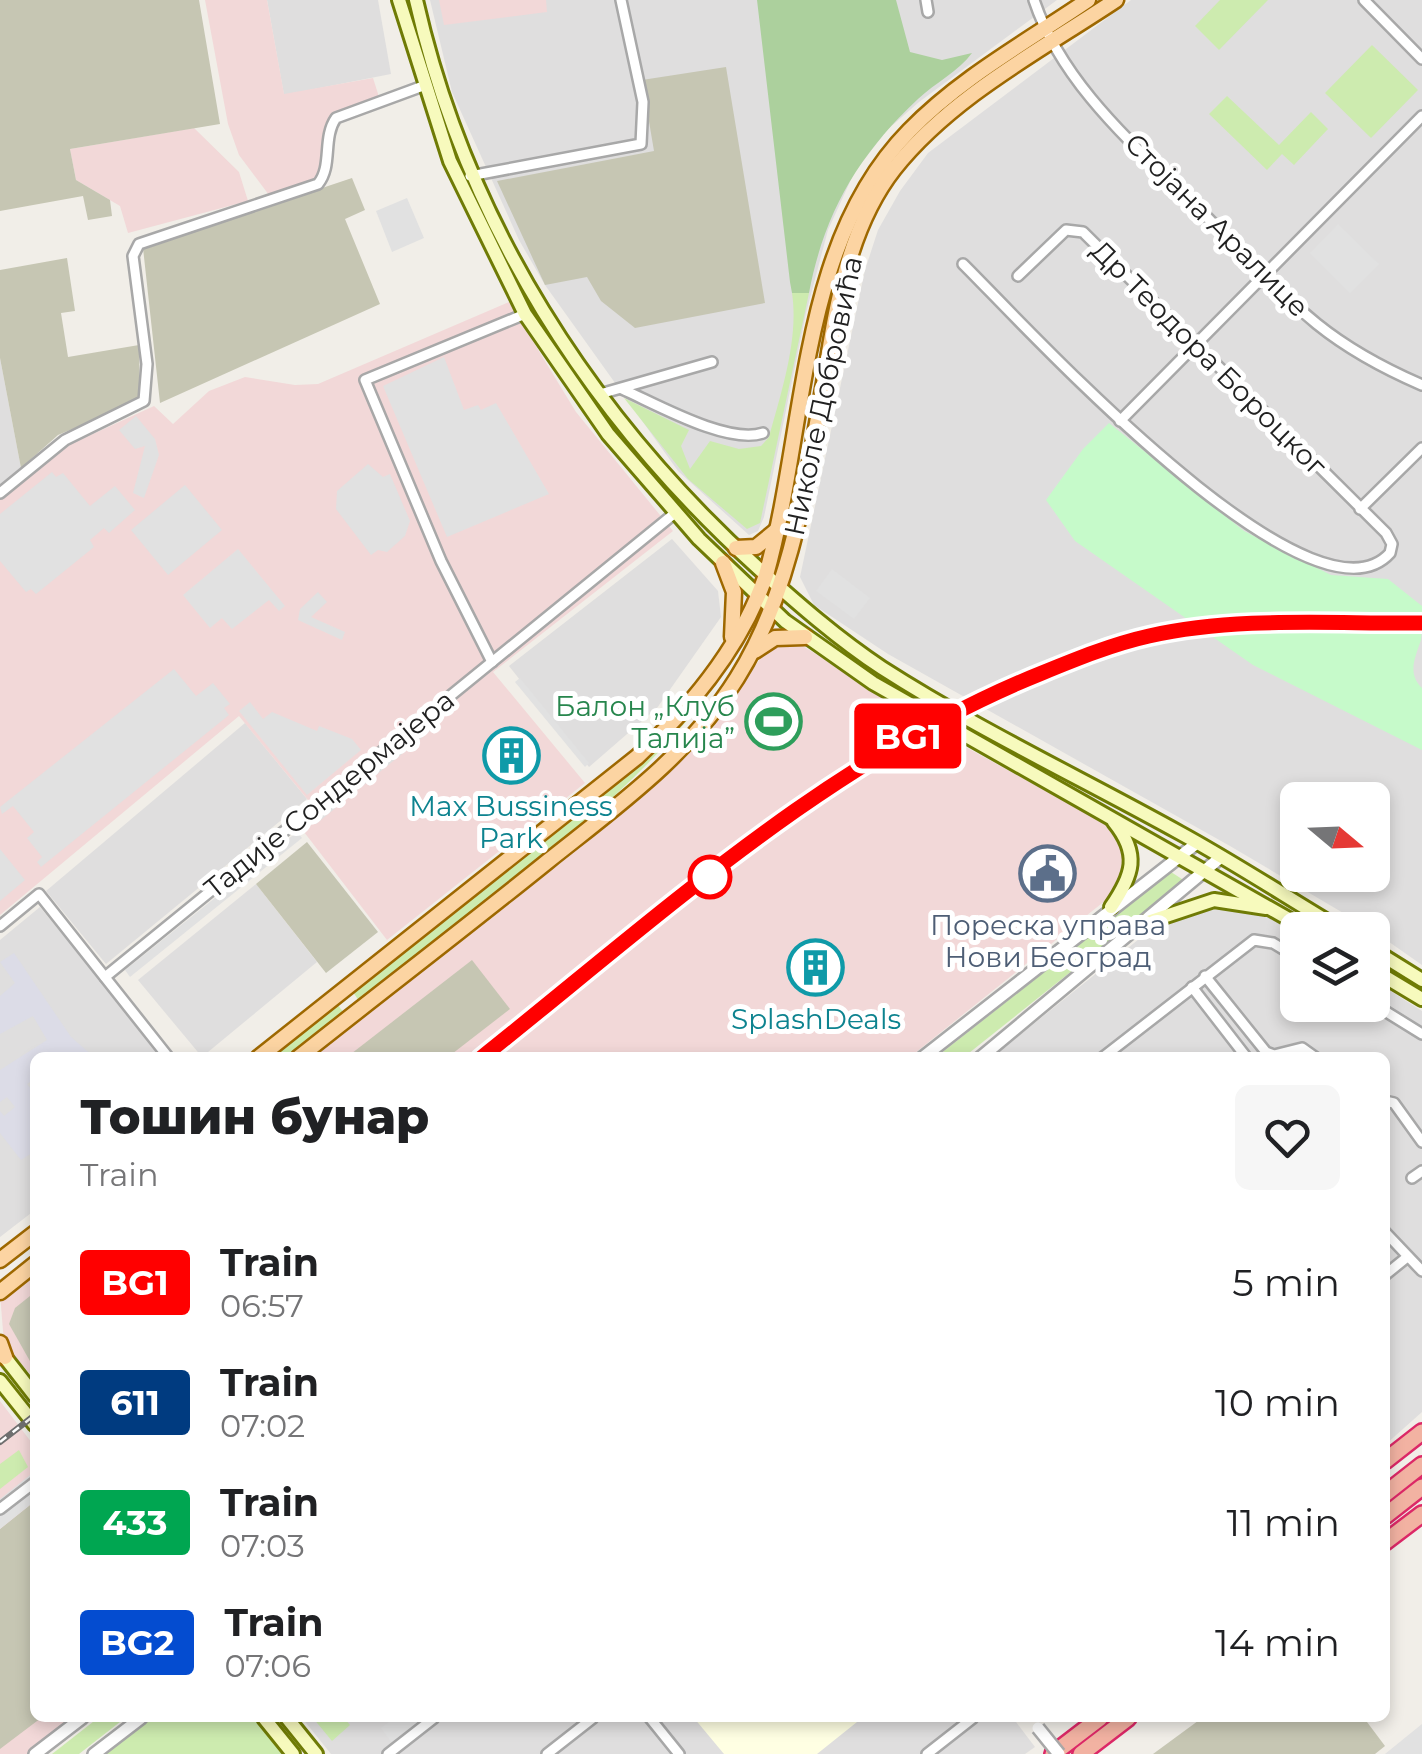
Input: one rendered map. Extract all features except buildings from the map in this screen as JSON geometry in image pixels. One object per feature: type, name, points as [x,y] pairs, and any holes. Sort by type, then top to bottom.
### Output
[{"type":"highway","points":[[1390,1458],[1422,1432]]},
{"type":"highway","points":[[1390,1490],[1422,1465]]},
{"type":"highway","points":[[1390,1512],[1422,1488]]},
{"type":"highway","points":[[1390,1538],[1422,1514]]},
{"type":"highway","points":[[1056,1754],[1095,1722]]},
{"type":"highway","points":[[1081,1754],[1123,1722]]},
{"type":"main road","points":[[399,0],[423,86],[458,180],[525,314],[608,434],[676,514],[772,610],[805,637],[903,702],[1280,913]]},
{"type":"main road","points":[[416,0],[444,104],[473,174],[538,303],[598,394],[666,477],[779,588],[881,667],[1197,842],[1312,912]]},
{"type":"main road","name":"Николе Добровића","points":[[305,1052],[656,774],[706,722],[750,654],[772,610],[800,509],[844,281],[870,209],[892,172],[926,136],[1088,0]]},
{"type":"main road","name":"Николе Добровића","points":[[266,1052],[638,756],[691,702],[732,643],[758,598],[766,575],[822,298],[855,202],[890,152],[921,119],[1047,36],[1116,0]]},
{"type":"main road","points":[[736,548],[756,547],[778,528]]},
{"type":"main road","points":[[723,562],[736,604],[732,643]]},
{"type":"main road","points":[[750,654],[776,638],[805,637]]},
{"type":"main road","points":[[1110,816],[1130,845],[1133,858],[1128,880],[1111,908]]},
{"type":"main road","points":[[1148,922],[1214,900],[1274,909]]},
{"type":"main road","points":[[1390,960],[1422,980]]},
{"type":"main road","points":[[1390,980],[1422,999]]},
{"type":"main road","points":[[346,988],[352,1000],[362,1007]]},
{"type":"main road","points":[[334,998],[345,1004],[349,1017]]},
{"type":"main road","points":[[2,1258],[30,1237]]},
{"type":"main road","points":[[0,1292],[30,1268]]},
{"type":"main road","points":[[0,1303],[17,1278]]},
{"type":"main road","points":[[2,1350],[30,1389]]},
{"type":"main road","points":[[0,1381],[30,1420]]},
{"type":"main road","points":[[267,1722],[292,1754]]},
{"type":"main road","points":[[290,1722],[316,1754]]},
{"type":"street","points":[[458,180],[641,144],[643,102],[621,0]]},
{"type":"street","points":[[926,0],[928,12]]},
{"type":"street","name":"Стојана Аралице","points":[[1034,0],[1047,36],[1098,104],[1265,275],[1321,326],[1377,363],[1422,385]]},
{"type":"street","points":[[1364,0],[1422,59]]},
{"type":"street","points":[[0,492],[65,440],[138,406],[147,396],[133,265],[139,244],[318,184],[324,176],[328,134],[336,118],[423,86]]},
{"type":"street","points":[[963,264],[1120,421],[1422,116]]},
{"type":"street","name":"Др Теодора Бороцког","points":[[1018,276],[1066,230],[1077,229],[1392,544],[1383,560],[1364,568],[1347,569],[1316,558],[1230,511],[1120,421]]},
{"type":"street","points":[[492,662],[448,576],[365,380],[525,314]]},
{"type":"street","points":[[598,394],[712,362]]},
{"type":"street","points":[[622,389],[723,431],[746,437],[763,433]]},
{"type":"street","points":[[1360,509],[1422,448]]},
{"type":"street","name":"Тадије Сондермајера","points":[[105,977],[676,514]]},
{"type":"street","points":[[930,1052],[1197,842]]},
{"type":"street","points":[[987,1052],[1222,857]]},
{"type":"street","points":[[0,926],[39,894],[164,1052]]},
{"type":"street","points":[[1110,1052],[1254,940],[1280,947]]},
{"type":"street","points":[[1204,976],[1266,1052]]},
{"type":"street","points":[[1192,987],[1242,1052]]},
{"type":"street","points":[[1390,1014],[1420,1032]]},
{"type":"street","points":[[1283,1052],[1302,1048],[1308,1052]]},
{"type":"street","points":[[1390,1102],[1422,1142]]},
{"type":"street","points":[[1412,1178],[1422,1171]]},
{"type":"street","points":[[1390,1238],[1422,1271]]},
{"type":"street","points":[[1390,1271],[1406,1258]]},
{"type":"street","points":[[0,1509],[30,1486]]},
{"type":"street","points":[[1404,1528],[1422,1529]]},
{"type":"street","points":[[36,1754],[77,1722]]},
{"type":"street","points":[[94,1754],[136,1722]]},
{"type":"street","points":[[388,1754],[429,1722]]},
{"type":"street","points":[[547,1754],[588,1722]]},
{"type":"street","points":[[653,1722],[679,1754]]},
{"type":"street","points":[[927,1754],[968,1722]]},
{"type":"street","points":[[1034,1723],[1056,1754]]},
{"type":"shaded area","points":[[0,0],[199,0],[220,124],[70,149],[76,180],[110,200],[112,216],[88,220],[83,196],[0,211]]},
{"type":"shaded area","points":[[205,0],[267,0],[284,94],[373,78],[380,100],[340,116],[318,184],[269,195],[239,155],[228,124]]},
{"type":"shaded area","points":[[267,0],[378,0],[391,74],[284,95]]},
{"type":"shaded area","points":[[430,0],[1057,0],[919,102],[887,130],[854,173],[828,230],[806,313],[764,517],[758,531],[749,535],[678,471],[545,285],[519,240],[452,92]]},
{"type":"shaded area","points":[[439,0],[546,0],[547,12],[444,25]]},
{"type":"shaded area","points":[[1131,0],[1422,0],[1422,965],[1390,943],[1390,912],[1342,912],[1308,892],[1390,892],[1390,782],[1280,782],[1280,876],[888,654],[814,605],[800,577],[865,270],[878,230],[928,153]]},
{"type":"shaded area","points":[[726,67],[765,303],[635,328],[601,301],[587,277],[545,285],[497,181],[654,151],[642,80]]},
{"type":"shaded area","points":[[194,128],[239,172],[248,201],[128,233],[120,206],[76,180],[70,149]]},
{"type":"shaded area","points":[[352,178],[365,210],[345,219],[380,304],[160,403],[143,248]]},
{"type":"shaded area","points":[[407,198],[424,238],[392,252],[376,211]]},
{"type":"shaded area","points":[[1338,224],[1379,264],[1350,293],[1310,253]]},
{"type":"shaded area","points":[[67,258],[75,311],[61,313],[68,357],[139,345],[140,401],[58,435],[21,468],[0,358],[0,270]]},
{"type":"shaded area","points":[[509,302],[576,412],[673,531],[493,672],[585,783],[387,940],[291,815],[308,800],[239,716],[0,915],[0,500],[71,444],[154,406],[173,424],[209,391],[245,377],[295,385],[318,384]]},
{"type":"shaded area","points":[[444,357],[464,410],[478,405],[481,410],[496,403],[549,494],[447,537],[383,386]]},
{"type":"shaded area","points":[[0,358],[21,468],[0,485]]},
{"type":"shaded area","points":[[136,416],[155,439],[159,455],[144,498],[133,493],[145,446],[135,449],[119,430]]},
{"type":"shaded area","points":[[368,464],[383,477],[390,474],[410,521],[405,536],[387,552],[378,550],[371,555],[336,509],[337,491]]},
{"type":"shaded area","points":[[52,472],[56,477],[63,473],[90,506],[115,486],[135,510],[109,533],[104,528],[90,540],[94,547],[36,594],[31,589],[26,592],[0,561],[0,514]]},
{"type":"shaded area","points":[[185,485],[222,530],[168,575],[131,530]]},
{"type":"shaded area","points":[[672,539],[718,591],[721,617],[657,708],[589,767],[509,666]]},
{"type":"shaded area","points":[[238,549],[285,606],[279,611],[269,600],[232,629],[222,618],[210,628],[183,595]]},
{"type":"shaded area","points":[[832,569],[870,598],[854,619],[816,591]]},
{"type":"shaded area","points":[[318,592],[327,602],[311,617],[345,632],[342,640],[298,620],[300,609]]},
{"type":"shaded area","points":[[790,638],[960,744],[1112,827],[1129,857],[1116,892],[916,1052],[306,1052],[707,737],[768,647]]},
{"type":"shaded area","points":[[174,669],[196,696],[213,683],[230,704],[224,708],[229,715],[41,867],[37,862],[42,857],[27,838],[34,832],[13,806],[2,814],[0,807]]},
{"type":"shaded area","points":[[520,678],[589,763],[585,767],[515,682]]},
{"type":"shaded area","points":[[250,702],[263,719],[272,712],[317,731],[319,726],[352,739],[361,750],[307,795],[239,711]]},
{"type":"shaded area","points":[[245,723],[307,799],[106,964],[46,891]]},
{"type":"shaded area","points":[[424,724],[430,731],[316,824],[310,817]]},
{"type":"shaded area","points":[[297,832],[302,838],[130,977],[125,970]]},
{"type":"shaded area","points":[[307,842],[378,932],[326,973],[256,884]]},
{"type":"shaded area","points":[[0,849],[25,880],[0,901]]},
{"type":"shaded area","points":[[256,884],[317,962],[208,1052],[198,1052],[138,980]]},
{"type":"shaded area","points":[[40,907],[159,1052],[30,1052],[30,1214],[0,1237],[0,940]]},
{"type":"shaded area","points":[[1242,909],[1280,923],[1280,1022],[1390,1022],[1390,991],[1422,1011],[1422,1412],[1390,1441],[1390,1052],[998,1052],[1144,935],[1193,911]]},
{"type":"shaded area","points":[[14,953],[71,1037],[88,1052],[30,1052],[27,1084],[30,1154],[21,1160],[0,1133],[0,1111],[4,1116],[15,1107],[7,1097],[0,1102],[0,1070],[47,1040],[33,1016],[0,1034],[0,996],[15,983],[0,962]]},
{"type":"shaded area","points":[[472,960],[510,1009],[454,1052],[353,1052]]},
{"type":"shaded area","points":[[30,1267],[30,1374],[4,1343],[0,1294]]},
{"type":"shaded area","points":[[30,1296],[30,1361],[9,1324],[15,1308]]},
{"type":"shaded area","points":[[0,1401],[30,1440],[30,1722],[75,1722],[34,1754],[0,1754]]},
{"type":"shaded area","points":[[30,1475],[30,1505],[0,1529],[0,1499]]},
{"type":"shaded area","points":[[30,1505],[30,1722],[36,1722],[0,1749],[0,1529]]},
{"type":"shaded area","points":[[305,1722],[1016,1722],[1035,1747],[1025,1754],[331,1754]]},
{"type":"shaded area","points":[[389,1722],[420,1722],[392,1743],[381,1728]]},
{"type":"shaded area","points":[[697,1722],[857,1722],[817,1754],[724,1754]]},
{"type":"shaded area","points":[[1197,1722],[1367,1722],[1385,1746],[1375,1754],[1153,1754]]},
{"type":"shaded area","points":[[1422,1724],[1422,1754],[1385,1754]]},
{"type":"green space","points":[[757,0],[896,0],[910,52],[942,60],[972,53],[897,120],[862,163],[824,237],[809,293],[792,293],[790,282]]},
{"type":"green space","points":[[1220,0],[1268,0],[1219,50],[1195,26]]},
{"type":"green space","points":[[1372,45],[1418,90],[1371,138],[1325,93]]},
{"type":"green space","points":[[1227,96],[1279,145],[1311,112],[1328,129],[1294,165],[1282,154],[1267,170],[1209,114]]},
{"type":"green space","points":[[792,293],[809,293],[760,523],[747,529],[688,479],[624,398],[689,430],[681,446],[690,469],[710,441],[739,449],[761,446],[769,437],[788,366]]},
{"type":"green space","points":[[1109,423],[1244,531],[1331,575],[1388,579],[1422,606],[1421,640],[1414,671],[1422,688],[1422,750],[1253,665],[1075,541],[1046,500],[1083,449]]},
{"type":"green space","points":[[748,622],[754,626],[717,683],[674,736],[626,785],[522,875],[359,1001],[353,992],[645,756]]},
{"type":"green space","points":[[1171,872],[1185,881],[970,1052],[943,1052]]},
{"type":"green space","points":[[337,1004],[344,1013],[293,1052],[277,1052]]},
{"type":"green space","points":[[19,1450],[28,1467],[0,1489],[0,1464]]},
{"type":"green space","points":[[93,1722],[120,1722],[79,1754],[52,1754]]},
{"type":"green space","points":[[144,1722],[259,1722],[282,1754],[103,1754]]},
{"type":"green space","points":[[316,1722],[350,1725],[332,1741]]},
{"type":"railway","points":[[487,1052],[691,888],[855,769],[968,704],[1025,679],[1144,637]]},
{"type":"railway","points":[[0,1442],[30,1419]]},
{"type":"train","name":"BG1","points":[[489,1052],[786,818],[914,732],[981,697],[1144,637],[1196,627],[1422,623]]},
{"type":"place","name":"Балон „Клуб Талија”","points":[[774,722]]},
{"type":"place","name":"Max Bussiness Park","points":[[511,755]]},
{"type":"place","name":"Пореска управа Нови Београд","points":[[1048,874]]},
{"type":"place","name":"SplashDeals","points":[[816,968]]}]
